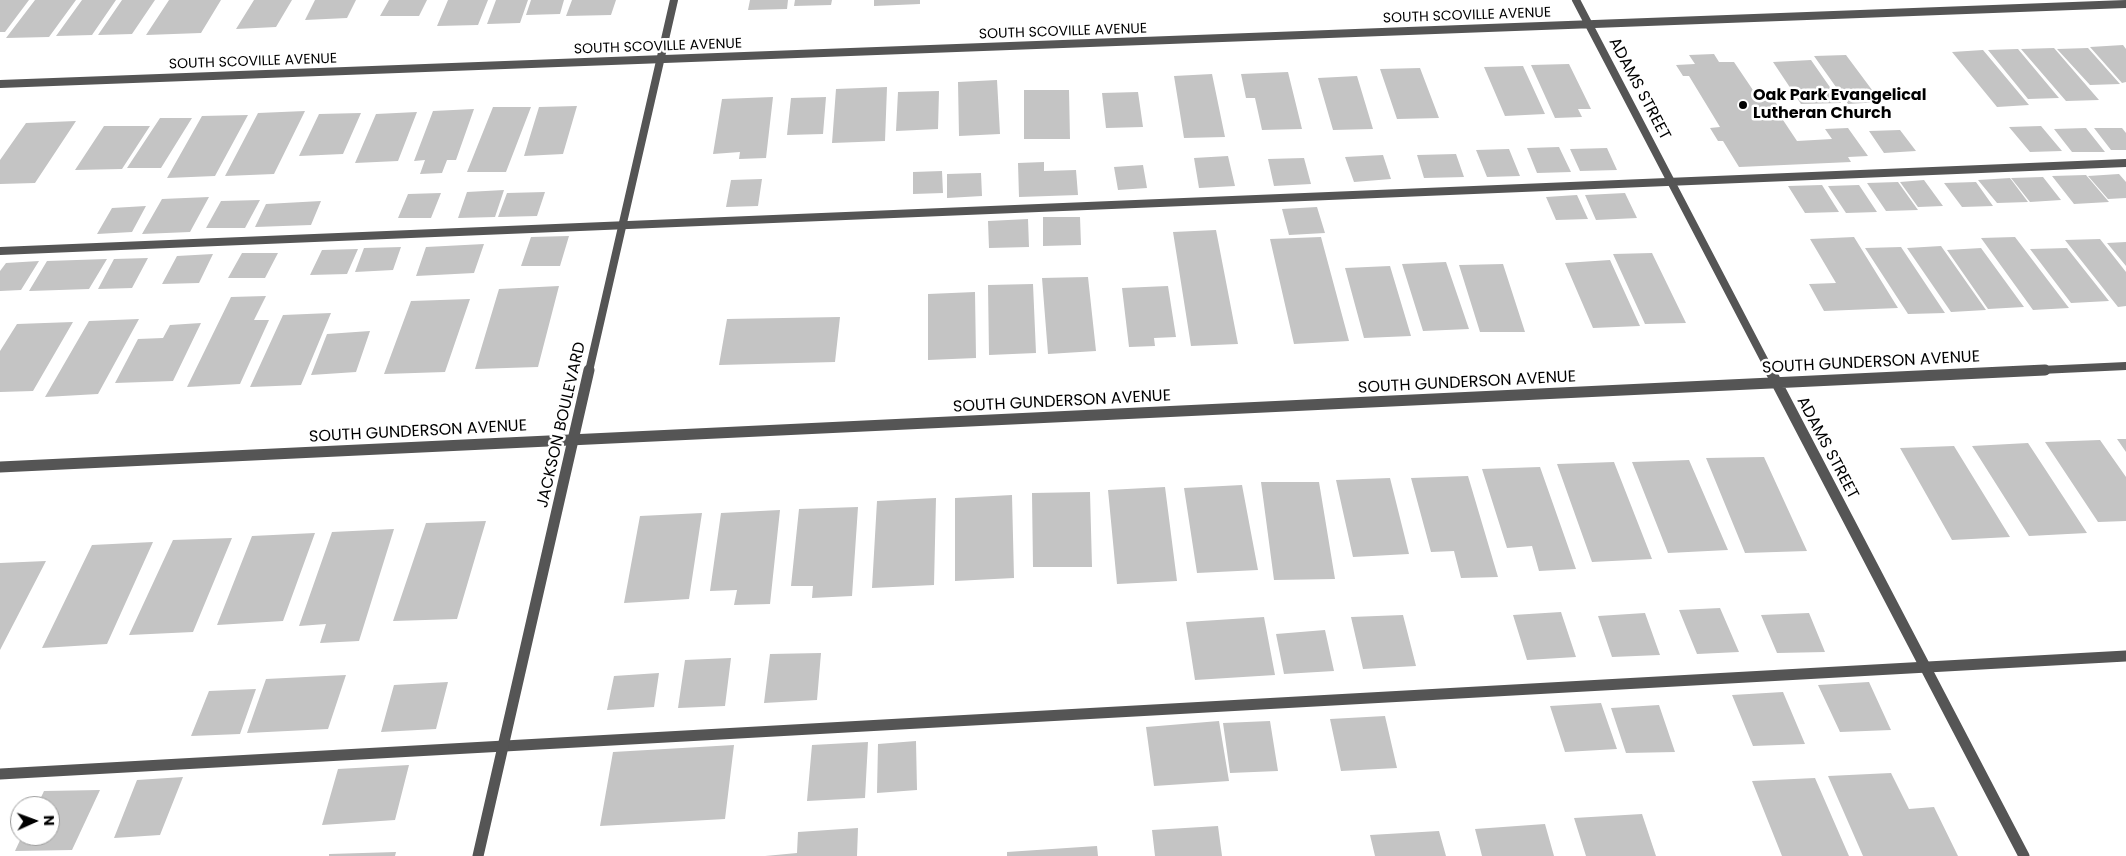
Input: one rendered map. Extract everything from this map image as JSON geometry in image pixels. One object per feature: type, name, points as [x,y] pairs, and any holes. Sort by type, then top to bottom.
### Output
[{"type":"street","name":"JACKSON BOULEVARD","points":[[478,856],[674,0]]},
{"type":"street","name":"ADAMS STREET","points":[[1576,0],[2024,856]]},
{"type":"street","name":"SOUTH SCOVILLE AVENUE","points":[[0,84],[2126,4]]},
{"type":"street","points":[[0,251],[2126,163]]},
{"type":"street","name":"SOUTH GUNDERSON AVENUE","points":[[0,467],[2126,366]]},
{"type":"street","points":[[0,774],[2126,656]]},
{"type":"building","points":[[0,0],[29,0],[5,32],[0,32]]},
{"type":"building","points":[[35,0],[76,0],[49,37],[6,38]]},
{"type":"building","points":[[82,0],[116,0],[92,35],[56,36]]},
{"type":"building","points":[[122,0],[155,0],[132,34],[98,35]]},
{"type":"building","points":[[169,0],[221,0],[201,33],[146,35]]},
{"type":"building","points":[[254,0],[292,0],[276,27],[236,29]]},
{"type":"building","points":[[315,0],[356,0],[347,18],[305,20]]},
{"type":"building","points":[[389,0],[427,0],[419,16],[380,16]]},
{"type":"building","points":[[448,0],[488,0],[478,25],[437,26]]},
{"type":"building","points":[[496,0],[528,0],[520,23],[487,24]]},
{"type":"building","points":[[531,0],[564,0],[560,14],[526,15]]},
{"type":"building","points":[[572,0],[616,0],[611,15],[566,16]]},
{"type":"building","points":[[750,0],[788,0],[787,9],[748,10]]},
{"type":"building","points":[[795,0],[832,0],[831,5],[794,6]]},
{"type":"building","points":[[874,0],[920,0],[920,4],[874,6]]},
{"type":"building","points":[[2123,45],[2126,49],[2126,82],[2122,83],[2090,47]]},
{"type":"building","points":[[2054,48],[2099,100],[2066,101],[2021,49]]},
{"type":"building","points":[[2088,48],[2120,84],[2090,85],[2057,49]]},
{"type":"building","points":[[2018,49],[2059,98],[2028,99],[1988,50]]},
{"type":"building","points":[[1983,50],[2029,105],[1997,107],[1952,52]]},
{"type":"building","name":"Oak Park Evangelical Lutheran Church","points":[[1714,54],[1719,62],[1734,62],[1759,99],[1773,99],[1782,111],[1777,111],[1797,141],[1832,139],[1825,129],[1848,128],[1868,156],[1848,157],[1851,162],[1739,167],[1723,141],[1718,141],[1710,128],[1720,127],[1689,76],[1683,76],[1676,65],[1695,64],[1689,55]]},
{"type":"building","points":[[1846,55],[1881,102],[1848,104],[1814,56]]},
{"type":"building","points":[[1811,60],[1841,103],[1801,104],[1773,62]]},
{"type":"building","points":[[1569,64],[1591,109],[1578,109],[1582,117],[1555,118],[1531,65]]},
{"type":"building","points":[[1523,66],[1545,114],[1505,116],[1484,67]]},
{"type":"building","points":[[1420,68],[1439,118],[1397,119],[1380,69]]},
{"type":"building","points":[[1288,72],[1302,129],[1262,130],[1255,98],[1246,98],[1241,74]]},
{"type":"building","points":[[1212,74],[1225,137],[1184,138],[1174,76]]},
{"type":"building","points":[[1357,76],[1373,129],[1333,130],[1318,78]]},
{"type":"building","points":[[997,80],[1000,134],[959,136],[958,82]]},
{"type":"building","points":[[887,87],[885,141],[832,143],[836,89]]},
{"type":"building","points":[[1024,90],[1069,90],[1070,139],[1024,139]]},
{"type":"building","points":[[939,91],[938,129],[896,131],[898,92]]},
{"type":"building","points":[[1138,92],[1143,127],[1106,128],[1102,93]]},
{"type":"building","points":[[773,97],[766,158],[739,159],[740,152],[713,154],[722,99]]},
{"type":"building","points":[[826,97],[823,134],[787,135],[791,98]]},
{"type":"building","points":[[577,106],[563,154],[524,156],[539,107]]},
{"type":"building","points":[[493,107],[531,107],[506,172],[467,172]]},
{"type":"building","points":[[474,109],[456,160],[447,160],[442,173],[420,174],[425,160],[414,161],[433,111]]},
{"type":"building","points":[[305,111],[274,174],[225,176],[258,113]]},
{"type":"building","points":[[417,112],[398,161],[355,163],[376,114]]},
{"type":"building","points":[[361,113],[343,154],[299,156],[319,114]]},
{"type":"building","points":[[248,115],[215,176],[167,178],[202,116]]},
{"type":"building","points":[[160,118],[192,118],[161,168],[127,168]]},
{"type":"building","points":[[76,121],[35,183],[0,184],[0,160],[26,123]]},
{"type":"building","points":[[104,126],[150,126],[122,169],[75,170]]},
{"type":"building","points":[[2041,126],[2062,151],[2030,152],[2009,127]]},
{"type":"building","points":[[2086,128],[2105,152],[2072,152],[2054,129]]},
{"type":"building","points":[[2094,128],[2122,128],[2126,133],[2126,150],[2111,150]]},
{"type":"building","points":[[1900,130],[1916,151],[1884,153],[1869,131]]},
{"type":"building","points":[[1559,147],[1571,172],[1537,173],[1527,148]]},
{"type":"building","points":[[1607,148],[1617,170],[1580,171],[1570,149]]},
{"type":"building","points":[[1509,149],[1520,176],[1487,177],[1476,150]]},
{"type":"building","points":[[1456,154],[1464,177],[1424,178],[1417,155]]},
{"type":"building","points":[[1383,155],[1391,179],[1354,182],[1345,157]]},
{"type":"building","points":[[1228,156],[1235,186],[1199,188],[1194,158]]},
{"type":"building","points":[[1304,158],[1311,184],[1274,186],[1268,159]]},
{"type":"building","points":[[1044,162],[1044,171],[1076,170],[1078,195],[1019,197],[1018,163]]},
{"type":"building","points":[[1143,165],[1147,188],[1118,190],[1114,167]]},
{"type":"building","points":[[942,171],[943,193],[913,194],[913,172]]},
{"type":"building","points":[[981,173],[982,196],[947,198],[947,174]]},
{"type":"building","points":[[2119,174],[2126,182],[2126,198],[2108,199],[2088,176]]},
{"type":"building","points":[[2086,175],[2109,202],[2074,204],[2052,176]]},
{"type":"building","points":[[2043,177],[2061,200],[2030,202],[2011,178]]},
{"type":"building","points":[[2010,178],[2028,202],[1997,203],[1978,180]]},
{"type":"building","points":[[762,179],[758,206],[726,207],[731,180]]},
{"type":"building","points":[[1924,180],[1943,206],[1918,207],[1900,182]]},
{"type":"building","points":[[1898,182],[1918,210],[1886,211],[1867,183]]},
{"type":"building","points":[[1976,182],[1993,206],[1962,207],[1944,183]]},
{"type":"building","points":[[1822,185],[1839,212],[1805,213],[1788,186]]},
{"type":"building","points":[[1859,185],[1877,212],[1846,213],[1828,186]]},
{"type":"building","points":[[504,190],[495,217],[458,218],[467,192]]},
{"type":"building","points":[[545,192],[537,216],[498,217],[507,193]]},
{"type":"building","points":[[441,193],[431,218],[398,218],[408,194]]},
{"type":"building","points":[[1625,193],[1637,218],[1596,220],[1585,195]]},
{"type":"building","points":[[1577,195],[1588,219],[1556,220],[1546,197]]},
{"type":"building","points":[[209,197],[190,232],[142,234],[162,199]]},
{"type":"building","points":[[260,200],[245,228],[206,228],[221,201]]},
{"type":"building","points":[[321,201],[311,225],[255,227],[266,204]]},
{"type":"building","points":[[146,206],[132,232],[97,234],[112,208]]},
{"type":"building","points":[[1317,207],[1325,233],[1289,235],[1282,209]]},
{"type":"building","points":[[1043,217],[1080,217],[1081,245],[1043,246]]},
{"type":"building","points":[[1028,219],[1029,247],[989,248],[988,221]]},
{"type":"building","points":[[1216,230],[1238,344],[1191,346],[1173,232]]},
{"type":"building","points":[[569,236],[560,266],[521,266],[531,237]]},
{"type":"building","points":[[1321,237],[1349,341],[1294,344],[1270,239]]},
{"type":"building","points":[[1854,237],[1898,308],[1824,311],[1809,284],[1836,283],[1810,239]]},
{"type":"building","points":[[2015,237],[2069,308],[2033,310],[1981,238]]},
{"type":"building","points":[[2100,239],[2126,272],[2126,306],[2118,307],[2065,240]]},
{"type":"building","points":[[2126,242],[2126,266],[2107,243]]},
{"type":"building","points":[[484,244],[474,273],[416,276],[426,247]]},
{"type":"building","points":[[1941,246],[1986,310],[1951,312],[1907,248]]},
{"type":"building","points":[[401,247],[393,270],[355,272],[364,248]]},
{"type":"building","points":[[1901,247],[1945,313],[1908,314],[1865,248]]},
{"type":"building","points":[[1981,248],[2024,307],[1988,309],[1947,250]]},
{"type":"building","points":[[2067,248],[2109,301],[2071,303],[2030,249]]},
{"type":"building","points":[[358,249],[347,274],[310,275],[322,250]]},
{"type":"building","points":[[242,253],[278,253],[265,278],[228,278]]},
{"type":"building","points":[[1652,253],[1686,323],[1645,324],[1613,254]]},
{"type":"building","points":[[213,254],[199,283],[162,284],[177,256]]},
{"type":"building","points":[[148,258],[132,288],[98,289],[114,259]]},
{"type":"building","points":[[107,259],[89,289],[29,291],[47,261]]},
{"type":"building","points":[[1610,260],[1640,326],[1593,328],[1565,263]]},
{"type":"building","points":[[39,261],[21,290],[0,291],[0,271],[6,263]]},
{"type":"building","points":[[1446,262],[1469,329],[1423,331],[1402,264]]},
{"type":"building","points":[[1503,264],[1525,332],[1480,332],[1459,265]]},
{"type":"building","points":[[1390,266],[1411,336],[1364,338],[1345,268]]},
{"type":"building","points":[[1088,277],[1096,351],[1048,354],[1042,278]]},
{"type":"building","points":[[1033,284],[1036,353],[989,355],[988,285]]},
{"type":"building","points":[[559,286],[538,367],[475,369],[499,289]]},
{"type":"building","points":[[1168,286],[1176,337],[1154,338],[1155,346],[1129,347],[1122,288]]},
{"type":"building","points":[[975,292],[976,358],[928,360],[928,294]]},
{"type":"building","points":[[266,296],[254,320],[269,320],[240,384],[187,387],[231,297]]},
{"type":"building","points":[[470,299],[445,372],[384,374],[411,301]]},
{"type":"building","points":[[331,313],[301,385],[250,387],[283,315]]},
{"type":"building","points":[[840,317],[835,362],[719,365],[727,319]]},
{"type":"building","points":[[139,319],[98,394],[45,397],[89,321]]},
{"type":"building","points":[[73,322],[33,391],[0,392],[0,351],[17,324]]},
{"type":"building","points":[[201,323],[173,381],[115,383],[138,339],[163,338],[170,325]]},
{"type":"building","points":[[370,331],[356,372],[311,375],[327,334]]},
{"type":"building","points":[[2117,439],[2126,439],[2126,452]]},
{"type":"building","points":[[2100,440],[2126,477],[2126,521],[2098,522],[2045,442]]},
{"type":"building","points":[[2028,443],[2087,533],[2029,536],[1972,446]]},
{"type":"building","points":[[1954,446],[2010,537],[1952,540],[1900,448]]},
{"type":"building","points":[[1764,457],[1807,551],[1745,553],[1706,458]]},
{"type":"building","points":[[1689,460],[1728,550],[1668,553],[1632,462]]},
{"type":"building","points":[[1614,462],[1652,559],[1592,562],[1557,464]]},
{"type":"building","points":[[1540,467],[1576,569],[1539,571],[1532,546],[1507,548],[1482,469]]},
{"type":"building","points":[[1468,476],[1498,577],[1461,578],[1454,551],[1431,552],[1411,478]]},
{"type":"building","points":[[1390,478],[1409,554],[1353,557],[1336,480]]},
{"type":"building","points":[[1261,482],[1319,482],[1335,579],[1274,580]]},
{"type":"building","points":[[1242,485],[1258,570],[1197,573],[1184,488]]},
{"type":"building","points":[[1165,487],[1177,581],[1117,584],[1108,490]]},
{"type":"building","points":[[1090,492],[1092,567],[1033,567],[1032,493]]},
{"type":"building","points":[[1012,495],[1014,578],[955,581],[955,498]]},
{"type":"building","points":[[936,498],[934,585],[872,588],[877,501]]},
{"type":"building","points":[[858,507],[852,596],[812,598],[813,586],[791,586],[799,509]]},
{"type":"building","points":[[780,510],[770,604],[734,605],[737,590],[710,591],[721,513]]},
{"type":"building","points":[[702,513],[689,599],[624,603],[640,516]]},
{"type":"building","points":[[486,521],[457,619],[393,621],[426,523]]},
{"type":"building","points":[[394,529],[359,641],[320,643],[326,624],[299,626],[332,532]]},
{"type":"building","points":[[315,533],[283,621],[217,625],[252,536]]},
{"type":"building","points":[[232,538],[193,632],[129,635],[173,540]]},
{"type":"building","points":[[153,542],[107,644],[42,648],[92,545]]},
{"type":"building","points":[[46,561],[0,650],[0,563]]},
{"type":"building","points":[[1720,608],[1739,652],[1697,654],[1679,610]]},
{"type":"building","points":[[1561,612],[1576,657],[1527,660],[1513,615]]},
{"type":"building","points":[[1645,613],[1660,655],[1612,657],[1598,616]]},
{"type":"building","points":[[1809,613],[1825,652],[1777,653],[1761,615]]},
{"type":"building","points":[[1403,615],[1416,666],[1363,669],[1351,617]]},
{"type":"building","points":[[1264,617],[1275,675],[1195,680],[1186,622]]},
{"type":"building","points":[[1325,630],[1334,671],[1284,674],[1276,634]]},
{"type":"building","points":[[821,653],[817,700],[764,703],[770,654]]},
{"type":"building","points":[[731,658],[725,706],[678,708],[685,660]]},
{"type":"building","points":[[659,673],[654,707],[607,710],[614,676]]},
{"type":"building","points":[[346,675],[328,729],[247,733],[266,679]]},
{"type":"building","points":[[448,682],[436,729],[381,732],[394,685]]},
{"type":"building","points":[[1869,682],[1891,730],[1840,732],[1818,685]]},
{"type":"building","points":[[256,689],[240,734],[191,736],[209,691]]},
{"type":"building","points":[[1783,692],[1805,744],[1753,746],[1732,695]]},
{"type":"building","points":[[1601,703],[1617,749],[1565,752],[1550,706]]},
{"type":"building","points":[[1659,705],[1675,752],[1626,753],[1611,708]]},
{"type":"building","points":[[1385,716],[1397,768],[1341,771],[1330,719]]},
{"type":"building","points":[[1219,721],[1229,781],[1154,786],[1146,727]]},
{"type":"building","points":[[1270,721],[1278,771],[1230,773],[1223,723]]},
{"type":"building","points":[[916,741],[917,790],[877,793],[878,744]]},
{"type":"building","points":[[868,742],[865,798],[807,801],[812,745]]},
{"type":"building","points":[[734,745],[725,819],[600,826],[613,752]]},
{"type":"building","points":[[409,765],[395,820],[322,825],[338,769]]},
{"type":"building","points":[[1891,773],[1909,809],[1934,807],[1958,856],[1863,856],[1828,776]]},
{"type":"building","points":[[183,777],[160,835],[114,838],[137,780]]},
{"type":"building","points":[[1815,778],[1849,856],[1782,856],[1752,781]]},
{"type":"building","points":[[100,790],[72,850],[15,851],[17,846],[60,846],[60,796],[42,796],[44,791]]},
{"type":"building","points":[[1642,814],[1656,856],[1586,856],[1574,818]]},
{"type":"building","points":[[1545,824],[1554,856],[1482,856],[1475,829]]},
{"type":"building","points":[[1218,826],[1222,856],[1155,856],[1152,830]]},
{"type":"building","points":[[858,828],[857,856],[765,856],[797,853],[798,832]]},
{"type":"building","points":[[1439,831],[1446,856],[1375,856],[1370,835]]},
{"type":"building","points":[[1097,846],[1098,856],[1007,856],[1007,852]]},
{"type":"building","points":[[396,852],[395,856],[329,856],[329,854]]},
{"type":"place","name":"Oak Park Evangelical Lutheran Church","points":[[1743,105]]}]
